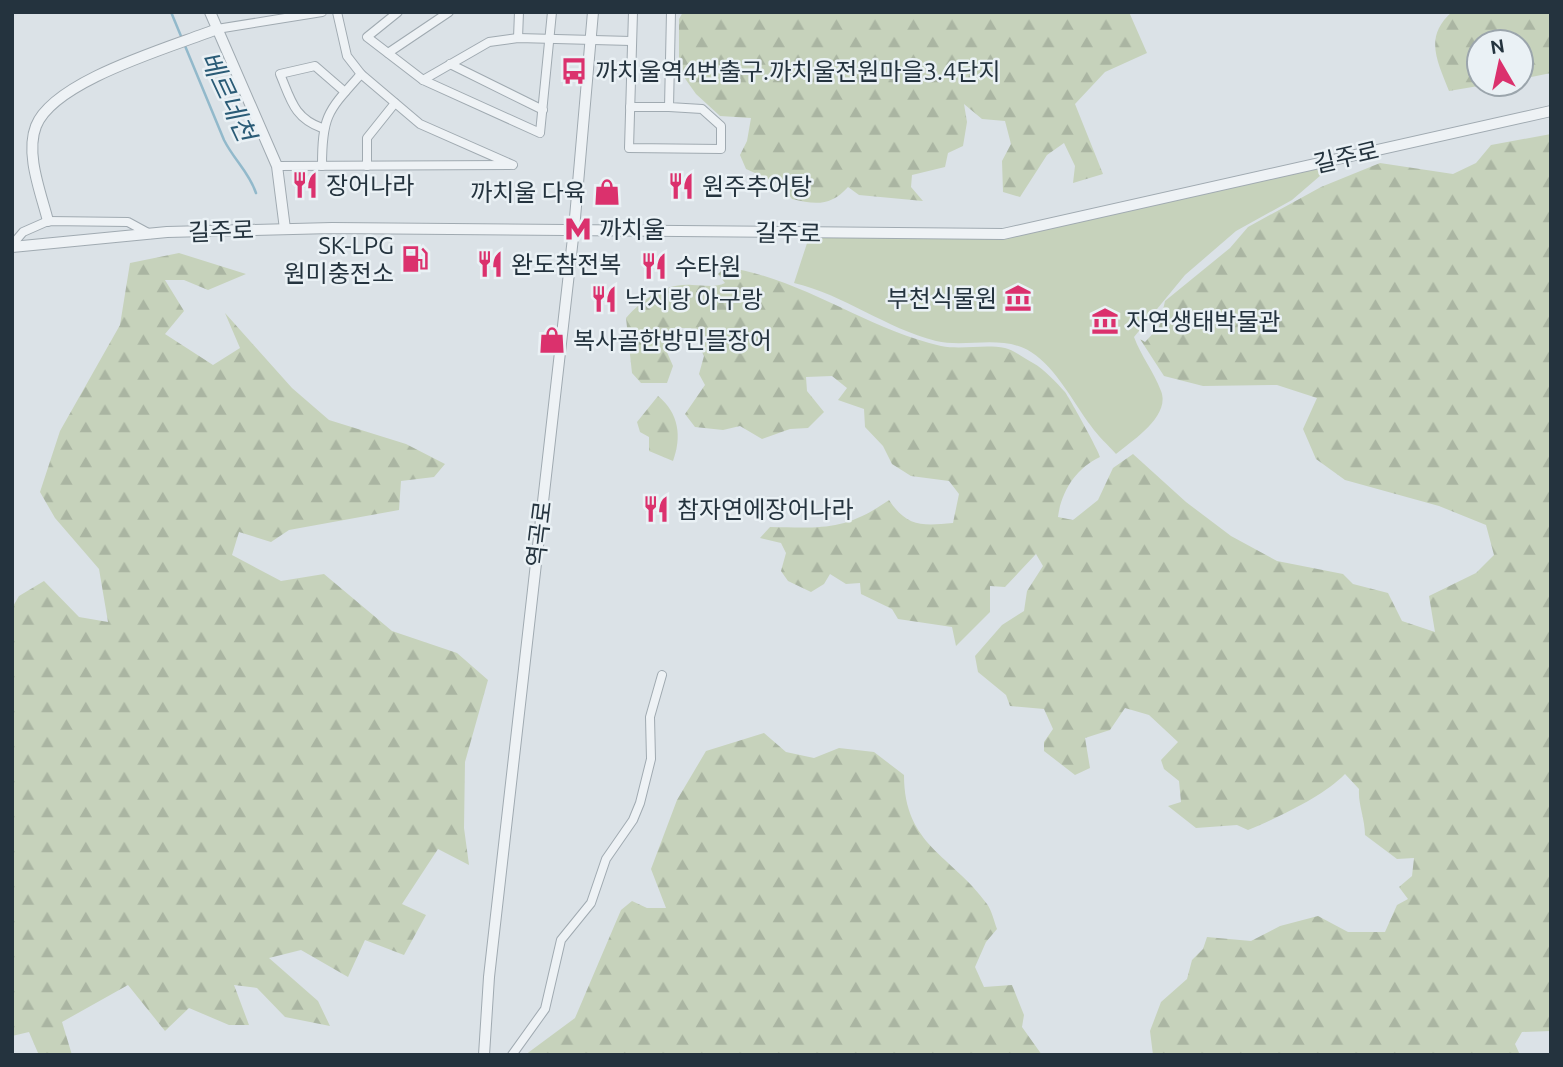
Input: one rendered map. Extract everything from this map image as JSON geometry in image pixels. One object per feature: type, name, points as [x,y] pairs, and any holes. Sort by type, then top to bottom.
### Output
[{"type":"street","points":[[209,12],[277,166],[285,229]]},
{"type":"street","points":[[47,221],[32,151],[36,126],[52,102],[83,82],[218,29],[285,15],[322,12]]},
{"type":"street","points":[[277,166],[513,165],[420,124],[361,74],[347,56],[337,12]]},
{"type":"street","points":[[398,12],[367,37],[423,80],[540,133],[552,12]]},
{"type":"street","points":[[388,53],[449,12]]},
{"type":"street","points":[[518,38],[519,12]]},
{"type":"street","name":"역곡로","points":[[484,1055],[491,963],[574,229],[593,41],[593,12]]},
{"type":"street","points":[[630,107],[702,109],[721,126],[721,149],[629,148],[631,40],[633,12]]},
{"type":"street","points":[[669,107],[671,12]]},
{"type":"street","points":[[423,80],[489,42],[518,38],[631,40]]},
{"type":"street","points":[[450,64],[543,110]]},
{"type":"street","points":[[322,128],[305,122],[293,104],[280,74],[315,65],[345,92]]},
{"type":"street","points":[[322,166],[322,128],[345,92],[361,74]]},
{"type":"street","points":[[367,166],[367,138],[396,103]]},
{"type":"street","name":"길주로","points":[[12,246],[150,234],[285,229],[1003,234],[1551,111]]},
{"type":"street","points":[[12,246],[23,232],[47,221],[128,222],[150,234]]},
{"type":"street","points":[[512,1055],[545,1009],[561,940],[591,902],[606,859],[633,820],[640,803],[650,759],[650,717],[662,675]]},
{"type":"green space","points":[[683,12],[1129,12],[1147,53],[1105,72],[1075,104],[1103,174],[1073,183],[1075,166],[1064,143],[1047,155],[1020,197],[1003,192],[1002,161],[1011,144],[1005,121],[982,119],[964,104],[967,122],[963,146],[948,153],[945,167],[912,175],[911,187],[923,201],[859,195],[848,187],[829,201],[808,202],[792,199],[782,185],[746,169],[740,155],[747,141],[751,118],[720,116],[696,94],[679,70],[679,19]]},
{"type":"green space","points":[[1452,12],[1551,12],[1551,73],[1535,76],[1535,28],[1465,28],[1465,88],[1449,91],[1437,60],[1435,40],[1443,21]]},
{"type":"green space","points":[[1551,134],[1551,1031],[1522,1032],[1515,1044],[1520,1055],[1153,1055],[1150,1031],[1161,1002],[1187,979],[1192,960],[1203,949],[1207,937],[1251,941],[1280,926],[1318,916],[1348,932],[1385,932],[1397,905],[1408,899],[1399,887],[1412,876],[1414,858],[1397,859],[1365,835],[1359,789],[1345,774],[1313,798],[1248,830],[1237,825],[1196,828],[1168,806],[1181,802],[1179,781],[1164,769],[1161,760],[1178,742],[1149,715],[1125,708],[1110,730],[1085,738],[1090,768],[1075,775],[1044,751],[1044,742],[1053,729],[1044,709],[1010,706],[1006,695],[978,672],[975,656],[1002,625],[1024,611],[1027,591],[1043,566],[1036,554],[1005,587],[990,586],[990,612],[956,646],[952,627],[898,619],[892,609],[861,594],[860,583],[846,584],[830,574],[824,584],[811,592],[788,581],[781,571],[786,553],[781,543],[760,538],[770,527],[832,526],[859,517],[889,500],[902,515],[916,523],[953,523],[959,494],[949,481],[911,476],[892,464],[883,446],[865,427],[864,409],[838,400],[847,388],[832,376],[806,377],[807,391],[824,412],[808,428],[790,429],[762,439],[740,426],[723,430],[695,427],[685,414],[705,385],[699,374],[704,356],[691,328],[673,328],[666,350],[673,366],[667,383],[641,383],[632,373],[626,318],[640,304],[664,289],[682,285],[713,286],[725,283],[718,274],[725,267],[781,282],[913,338],[949,347],[1008,349],[1042,369],[1065,392],[1100,457],[1077,474],[1071,482],[1062,499],[1058,517],[1073,520],[1098,500],[1113,468],[1133,454],[1186,502],[1231,536],[1277,561],[1343,574],[1353,584],[1388,593],[1402,621],[1435,632],[1429,596],[1476,573],[1494,555],[1486,525],[1439,506],[1345,480],[1316,459],[1303,429],[1317,398],[1277,385],[1203,386],[1164,376],[1140,339],[1145,342],[1159,327],[1165,301],[1230,248],[1248,227],[1321,187],[1380,163],[1453,174],[1476,163],[1491,145]]},
{"type":"green space","points":[[1317,164],[1321,175],[1292,200],[1236,231],[1185,275],[1134,337],[1158,384],[1163,400],[1160,410],[1148,427],[1116,454],[1094,430],[1049,367],[1031,352],[997,342],[936,341],[899,328],[831,295],[794,283],[810,234],[1003,234]]},
{"type":"green space","points":[[179,253],[246,274],[208,290],[184,280],[165,280],[184,311],[165,334],[213,365],[240,348],[225,313],[292,388],[329,420],[406,444],[445,464],[434,477],[401,481],[399,510],[289,530],[271,542],[239,532],[232,555],[281,581],[324,574],[392,631],[457,653],[488,680],[465,762],[464,828],[469,865],[438,849],[402,904],[426,915],[404,955],[365,940],[348,977],[301,950],[269,958],[318,1001],[330,1026],[285,1017],[257,988],[234,985],[249,1025],[229,1025],[189,1008],[165,1031],[128,985],[62,1022],[72,1055],[38,1053],[29,1032],[12,1036],[12,608],[19,596],[44,581],[79,617],[108,622],[99,569],[55,518],[40,492],[60,431],[120,325],[130,263]]},
{"type":"green space","points":[[658,396],[670,410],[677,426],[673,461],[649,451],[649,437],[640,432],[637,422]]},
{"type":"green space","points":[[764,733],[786,752],[814,758],[839,748],[874,752],[904,775],[906,799],[921,834],[973,887],[992,913],[997,929],[986,942],[975,967],[984,987],[1012,985],[1024,1015],[1022,1027],[1042,1055],[525,1055],[575,1018],[621,910],[632,901],[647,908],[666,908],[651,869],[677,800],[706,751]]},
{"type":"waterway","name":"베르네천","points":[[171,12],[224,140],[256,193]]},
{"type":"place","name":"까치울역4번출구.까치울전원마을3.4단지","points":[[574,71]]},
{"type":"place","name":"장어나라","points":[[305,185]]},
{"type":"place","name":"원주추어탕","points":[[681,186]]},
{"type":"place","name":"까치울 다육","points":[[607,192]]},
{"type":"place","name":"까치울","points":[[578,229]]},
{"type":"place","name":"SK-LPG 원미충전소","points":[[415,259]]},
{"type":"place","name":"완도참전복","points":[[490,264]]},
{"type":"place","name":"수타원","points":[[654,266]]},
{"type":"place","name":"부천식물원","points":[[1018,298]]},
{"type":"place","name":"낙지랑 아구랑","points":[[604,299]]},
{"type":"place","name":"자연생태박물관","points":[[1105,321]]},
{"type":"place","name":"복사골한방민믈장어","points":[[552,340]]},
{"type":"place","name":"참자연에장어나라","points":[[656,509]]}]
